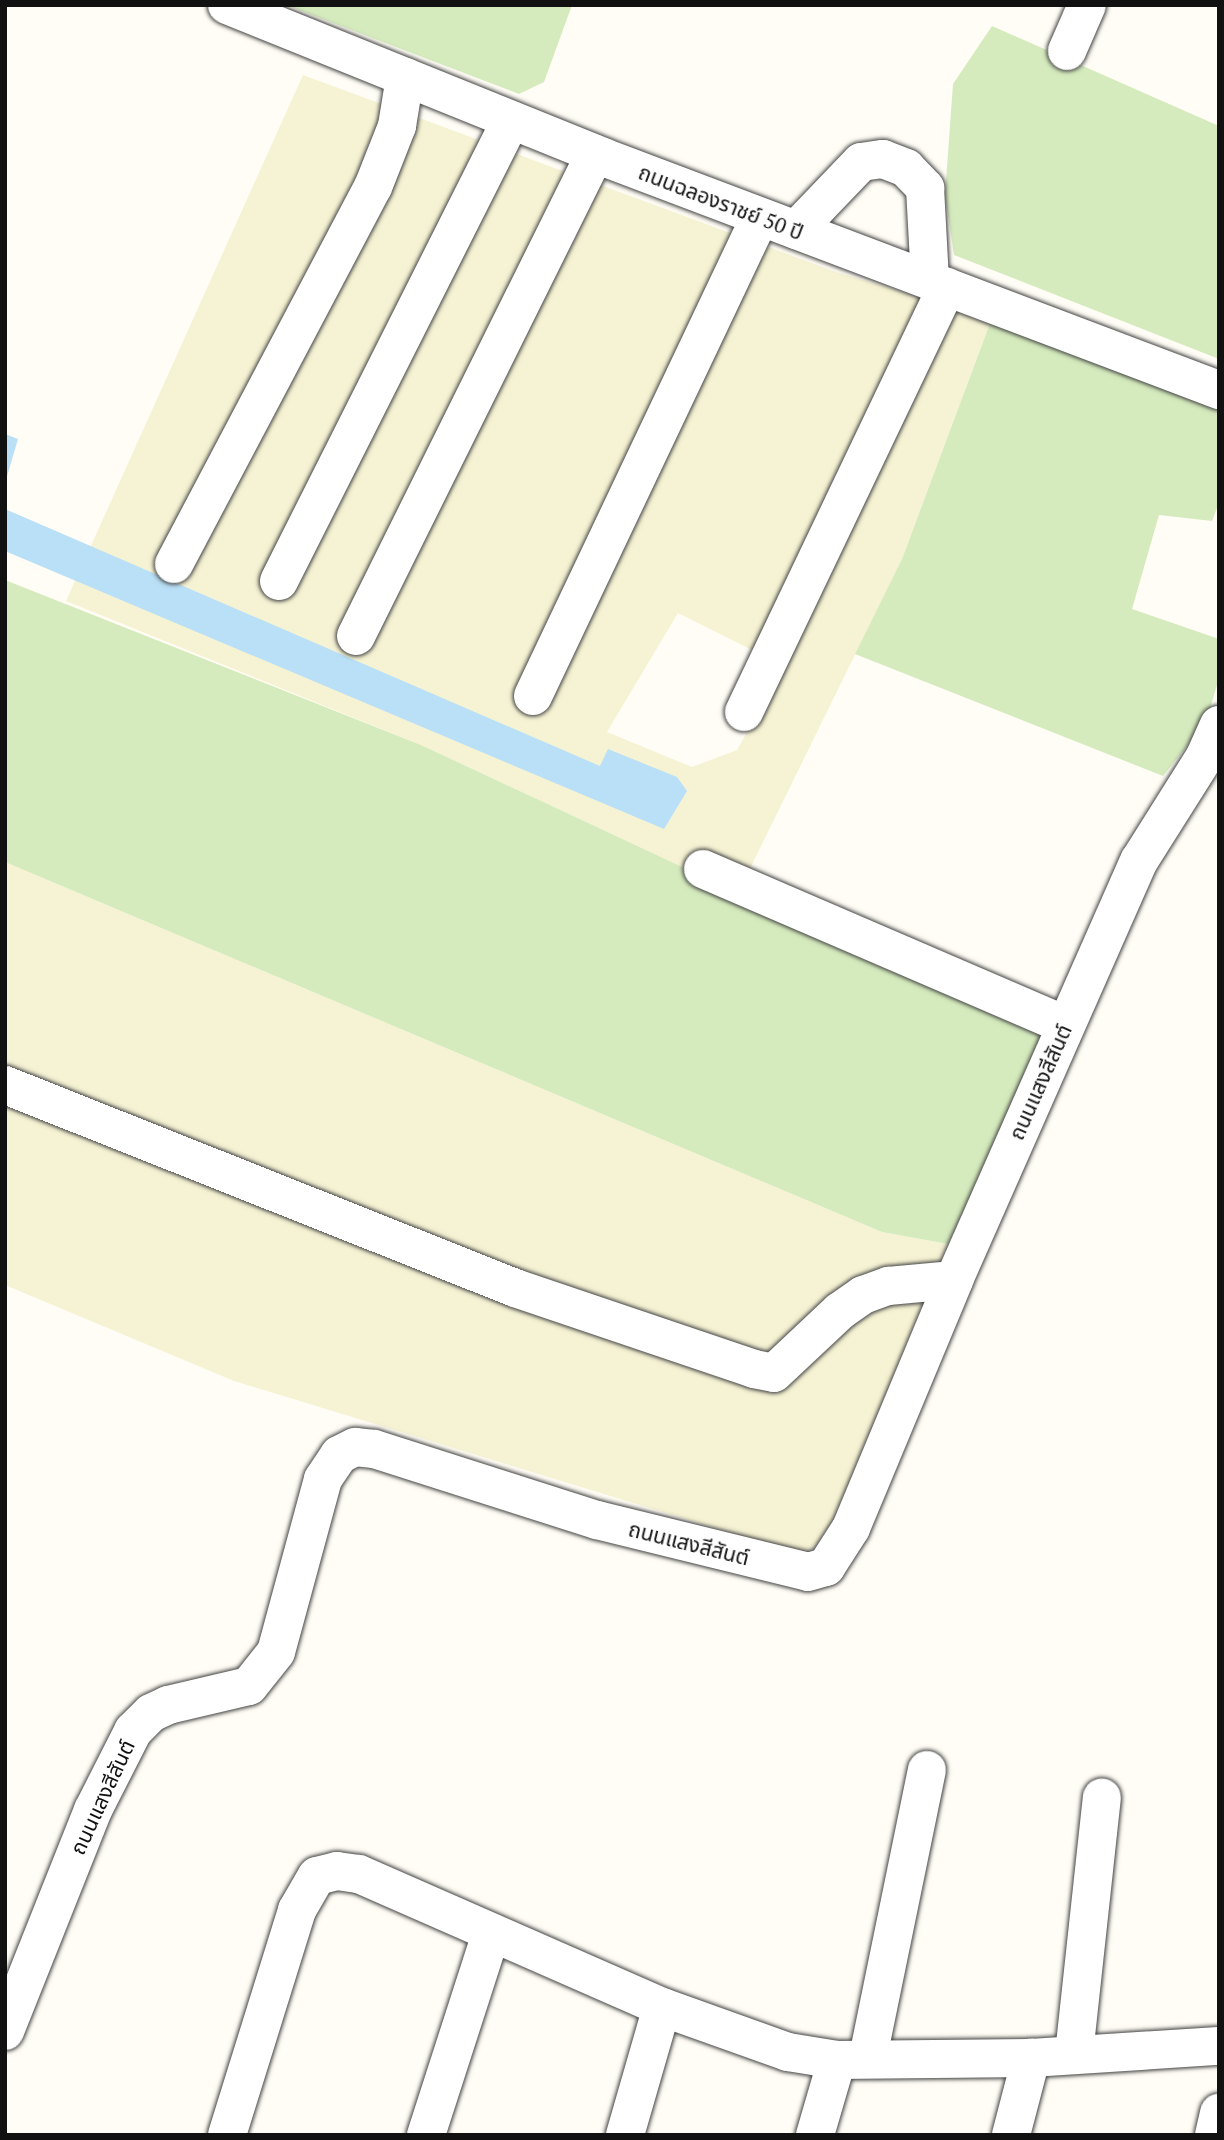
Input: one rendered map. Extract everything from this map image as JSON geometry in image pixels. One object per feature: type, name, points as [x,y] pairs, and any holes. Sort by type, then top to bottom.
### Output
[{"type":"street","name":"ถนนฉลองราชย์ 50 ปี","points":[[227,5],[595,154],[1219,390]]},
{"type":"street","points":[[1067,51],[1087,5]]},
{"type":"street","points":[[174,564],[373,187],[397,126],[405,77]]},
{"type":"street","points":[[279,581],[511,120]]},
{"type":"street","points":[[355,636],[595,154]]},
{"type":"street","points":[[744,712],[938,284],[925,188],[906,169],[883,159],[861,162],[796,230]]},
{"type":"street","points":[[533,696],[760,217]]},
{"type":"street","name":"ถนนแสงสีสันต์","points":[[5,2031],[93,1810],[133,1731],[151,1713],[168,1706],[249,1686],[276,1652],[323,1479],[339,1455],[355,1447],[374,1449],[597,1520],[807,1572],[826,1567],[851,1528],[954,1280],[1139,861],[1205,756],[1219,725]]},
{"type":"street","points":[[703,869],[1066,1025]]},
{"type":"street","points":[[5,1085],[515,1288],[754,1369],[774,1373],[840,1311],[863,1295],[888,1286],[954,1280]]},
{"type":"street","points":[[815,2135],[852,2059],[927,1770]]},
{"type":"street","points":[[1074,2054],[1102,1798]]},
{"type":"street","points":[[227,2135],[298,1910],[317,1876],[337,1871],[359,1874],[662,2007],[788,2052],[852,2059],[1031,2058],[1219,2046]]},
{"type":"street","points":[[426,2135],[491,1934]]},
{"type":"street","points":[[625,2135],[662,2007]]},
{"type":"street","points":[[1011,2135],[1031,2058]]},
{"type":"street","points":[[1214,2135],[1219,2113]]},
{"type":"shaded area","points":[[303,75],[836,272],[992,318],[902,559],[738,893],[421,745],[66,601]],"holes":[[[678,613],[784,666],[737,750],[692,767],[607,732]]]},
{"type":"shaded area","points":[[5,862],[882,1232],[948,1244],[823,1545],[797,1553],[234,1381],[5,1285]]},
{"type":"green space","points":[[286,5],[572,5],[544,82],[519,94]]},
{"type":"green space","points":[[992,26],[1219,126],[1219,359],[954,255],[945,195],[953,84]]},
{"type":"green space","points":[[992,318],[1219,408],[1219,503],[1212,521],[1159,515],[1132,609],[1219,639],[1219,678],[1206,722],[1163,776],[855,654],[902,559]]},
{"type":"green space","points":[[5,580],[421,745],[738,893],[1051,1027],[948,1244],[882,1232],[5,862]]},
{"type":"water","points":[[5,434],[18,439],[5,483]]},
{"type":"water","points":[[5,509],[600,766],[608,749],[677,777],[687,791],[664,829],[5,551]]}]
